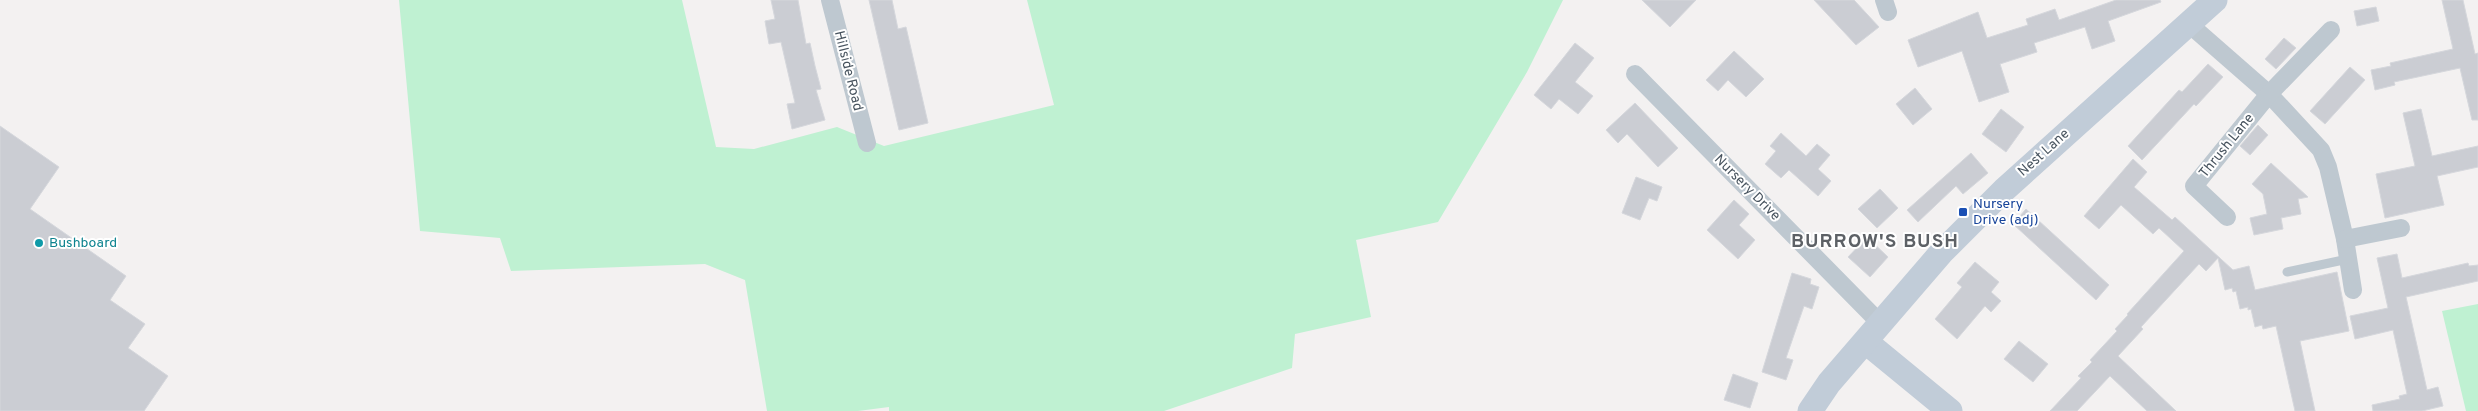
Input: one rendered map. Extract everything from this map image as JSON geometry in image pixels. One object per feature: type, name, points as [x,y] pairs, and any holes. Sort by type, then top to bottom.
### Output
[{"type":"street","name":"Hillside Road","points":[[830,0],[867,143]]},
{"type":"street","name":"Nest Lane","points":[[1810,411],[1829,383],[1942,253],[2004,190],[2215,0]]},
{"type":"street","points":[[2189,24],[2269,94],[2317,144],[2324,154],[2345,239],[2353,290]]},
{"type":"street","name":"Thrush Lane","points":[[2227,217],[2194,186],[2269,94],[2331,30]]},
{"type":"street","name":"Nursery Drive","points":[[1635,74],[1873,332]]},
{"type":"street","points":[[2345,239],[2401,228]]},
{"type":"street","points":[[1873,332],[1950,411]]},
{"type":"lane","points":[[2287,272],[2348,258]]},
{"type":"green space","points":[[399,0],[682,0],[716,147],[754,149],[837,127],[884,146],[1054,105],[1027,0],[1563,0],[1527,72],[1438,222],[1356,240],[1371,317],[1295,334],[1292,368],[1164,411],[889,411],[889,407],[858,411],[767,411],[745,280],[705,264],[511,271],[500,238],[420,231]]},
{"type":"green space","points":[[2478,304],[2478,411],[2466,411],[2442,311]]},
{"type":"building","points":[[771,0],[798,0],[806,44],[810,43],[821,89],[816,90],[825,120],[792,129],[787,104],[795,103],[781,42],[769,44],[765,21],[775,19]]},
{"type":"building","points":[[869,0],[892,0],[898,29],[906,27],[928,123],[899,130]]},
{"type":"building","points":[[1642,0],[1696,0],[1670,27]]},
{"type":"building","points":[[1814,0],[1854,0],[1879,27],[1856,45]]},
{"type":"building","points":[[2116,0],[2160,0],[2161,2],[2108,21],[2115,41],[2092,49],[2085,27],[2034,43],[2037,52],[2000,64],[2009,92],[1979,102],[1962,51],[1918,67],[1908,40],[1978,12],[1987,38],[2028,25],[2026,19],[2055,9],[2059,20]]},
{"type":"building","points":[[2442,0],[2463,0],[2475,54],[2478,53],[2478,120],[2472,120],[2460,68],[2394,82],[2395,85],[2375,90],[2371,70],[2391,66],[2390,63],[2453,49]]},
{"type":"building","points":[[2376,7],[2379,21],[2357,26],[2354,11]]},
{"type":"building","points":[[2284,38],[2296,48],[2276,69],[2265,59]]},
{"type":"building","points":[[1575,43],[1594,58],[1575,82],[1593,96],[1578,114],[1559,99],[1551,109],[1534,95]]},
{"type":"building","points":[[1734,51],[1764,79],[1746,97],[1728,80],[1718,91],[1706,80]]},
{"type":"building","points":[[2208,64],[2223,77],[2196,106],[2194,104],[2142,160],[2128,146],[2179,90],[2182,92]]},
{"type":"building","points":[[2350,67],[2365,80],[2325,124],[2310,111]]},
{"type":"building","points":[[1915,88],[1932,109],[1913,125],[1896,104]]},
{"type":"building","points":[[1635,103],[1678,148],[1658,167],[1627,134],[1618,143],[1606,130]]},
{"type":"building","points":[[2001,109],[2024,127],[2006,152],[1982,134]]},
{"type":"building","points":[[2421,109],[2432,156],[2478,146],[2478,167],[2437,176],[2444,205],[2385,218],[2376,174],[2415,166],[2403,113]]},
{"type":"building","points":[[2258,125],[2268,135],[2250,155],[2240,146]]},
{"type":"building","name":"Bushboard","points":[[0,126],[59,167],[30,209],[126,276],[110,300],[145,324],[128,348],[168,376],[144,411],[0,411]]},
{"type":"building","points":[[1781,133],[1806,156],[1817,144],[1830,155],[1818,169],[1831,181],[1818,196],[1789,170],[1781,178],[1765,164],[1776,151],[1770,146]]},
{"type":"building","points":[[1971,153],[1988,173],[1963,194],[1956,186],[1918,222],[1907,210]]},
{"type":"building","points":[[2133,159],[2147,172],[2134,187],[2172,220],[2175,217],[2233,270],[2249,266],[2255,290],[2337,272],[2349,331],[2300,341],[2315,411],[2295,411],[2276,326],[2263,329],[2262,325],[2255,327],[2251,309],[2248,310],[2248,307],[2240,309],[2236,291],[2233,292],[2232,288],[2225,290],[2218,258],[2206,271],[2199,264],[2141,327],[2143,329],[2118,356],[2176,411],[2147,411],[2110,376],[2077,411],[2050,411],[2081,378],[2078,376],[2117,331],[2115,329],[2127,314],[2184,251],[2159,228],[2153,234],[2121,205],[2099,229],[2084,216]]},
{"type":"building","points":[[2271,163],[2308,197],[2298,199],[2301,214],[2281,218],[2283,229],[2254,235],[2250,218],[2267,214],[2263,194],[2252,184]]},
{"type":"building","points":[[1636,177],[1662,187],[1657,201],[1649,198],[1640,220],[1622,213]]},
{"type":"building","points":[[1880,189],[1898,208],[1877,228],[1858,209]]},
{"type":"building","points":[[1734,200],[1749,214],[1739,225],[1755,240],[1738,259],[1707,230]]},
{"type":"building","points":[[2026,209],[2109,285],[2096,300],[2013,224]]},
{"type":"building","points":[[1867,237],[1888,257],[1870,277],[1848,257]]},
{"type":"building","points":[[2397,254],[2402,278],[2468,263],[2469,266],[2478,265],[2478,281],[2406,297],[2427,390],[2438,387],[2443,406],[2422,411],[2373,411],[2372,405],[2400,399],[2399,396],[2407,394],[2393,330],[2355,339],[2350,316],[2388,308],[2377,258]]},
{"type":"building","points":[[1975,262],[1999,282],[1991,292],[2001,301],[1991,312],[1985,306],[1957,339],[1935,319],[1962,287],[1957,283]]},
{"type":"building","points":[[1792,273],[1811,279],[1810,284],[1819,287],[1812,309],[1804,306],[1786,358],[1793,360],[1786,380],[1762,372]]},
{"type":"building","points":[[2019,341],[2048,364],[2033,382],[2004,359]]},
{"type":"building","points":[[1733,374],[1758,383],[1750,408],[1724,400]]},
{"type":"place","name":"Nursery Drive (adj)","points":[[1963,212]]},
{"type":"place","name":"Bushboard","points":[[39,243]]},
{"type":"district","name":"BURROW'S BUSH","points":[[1875,242]]}]
